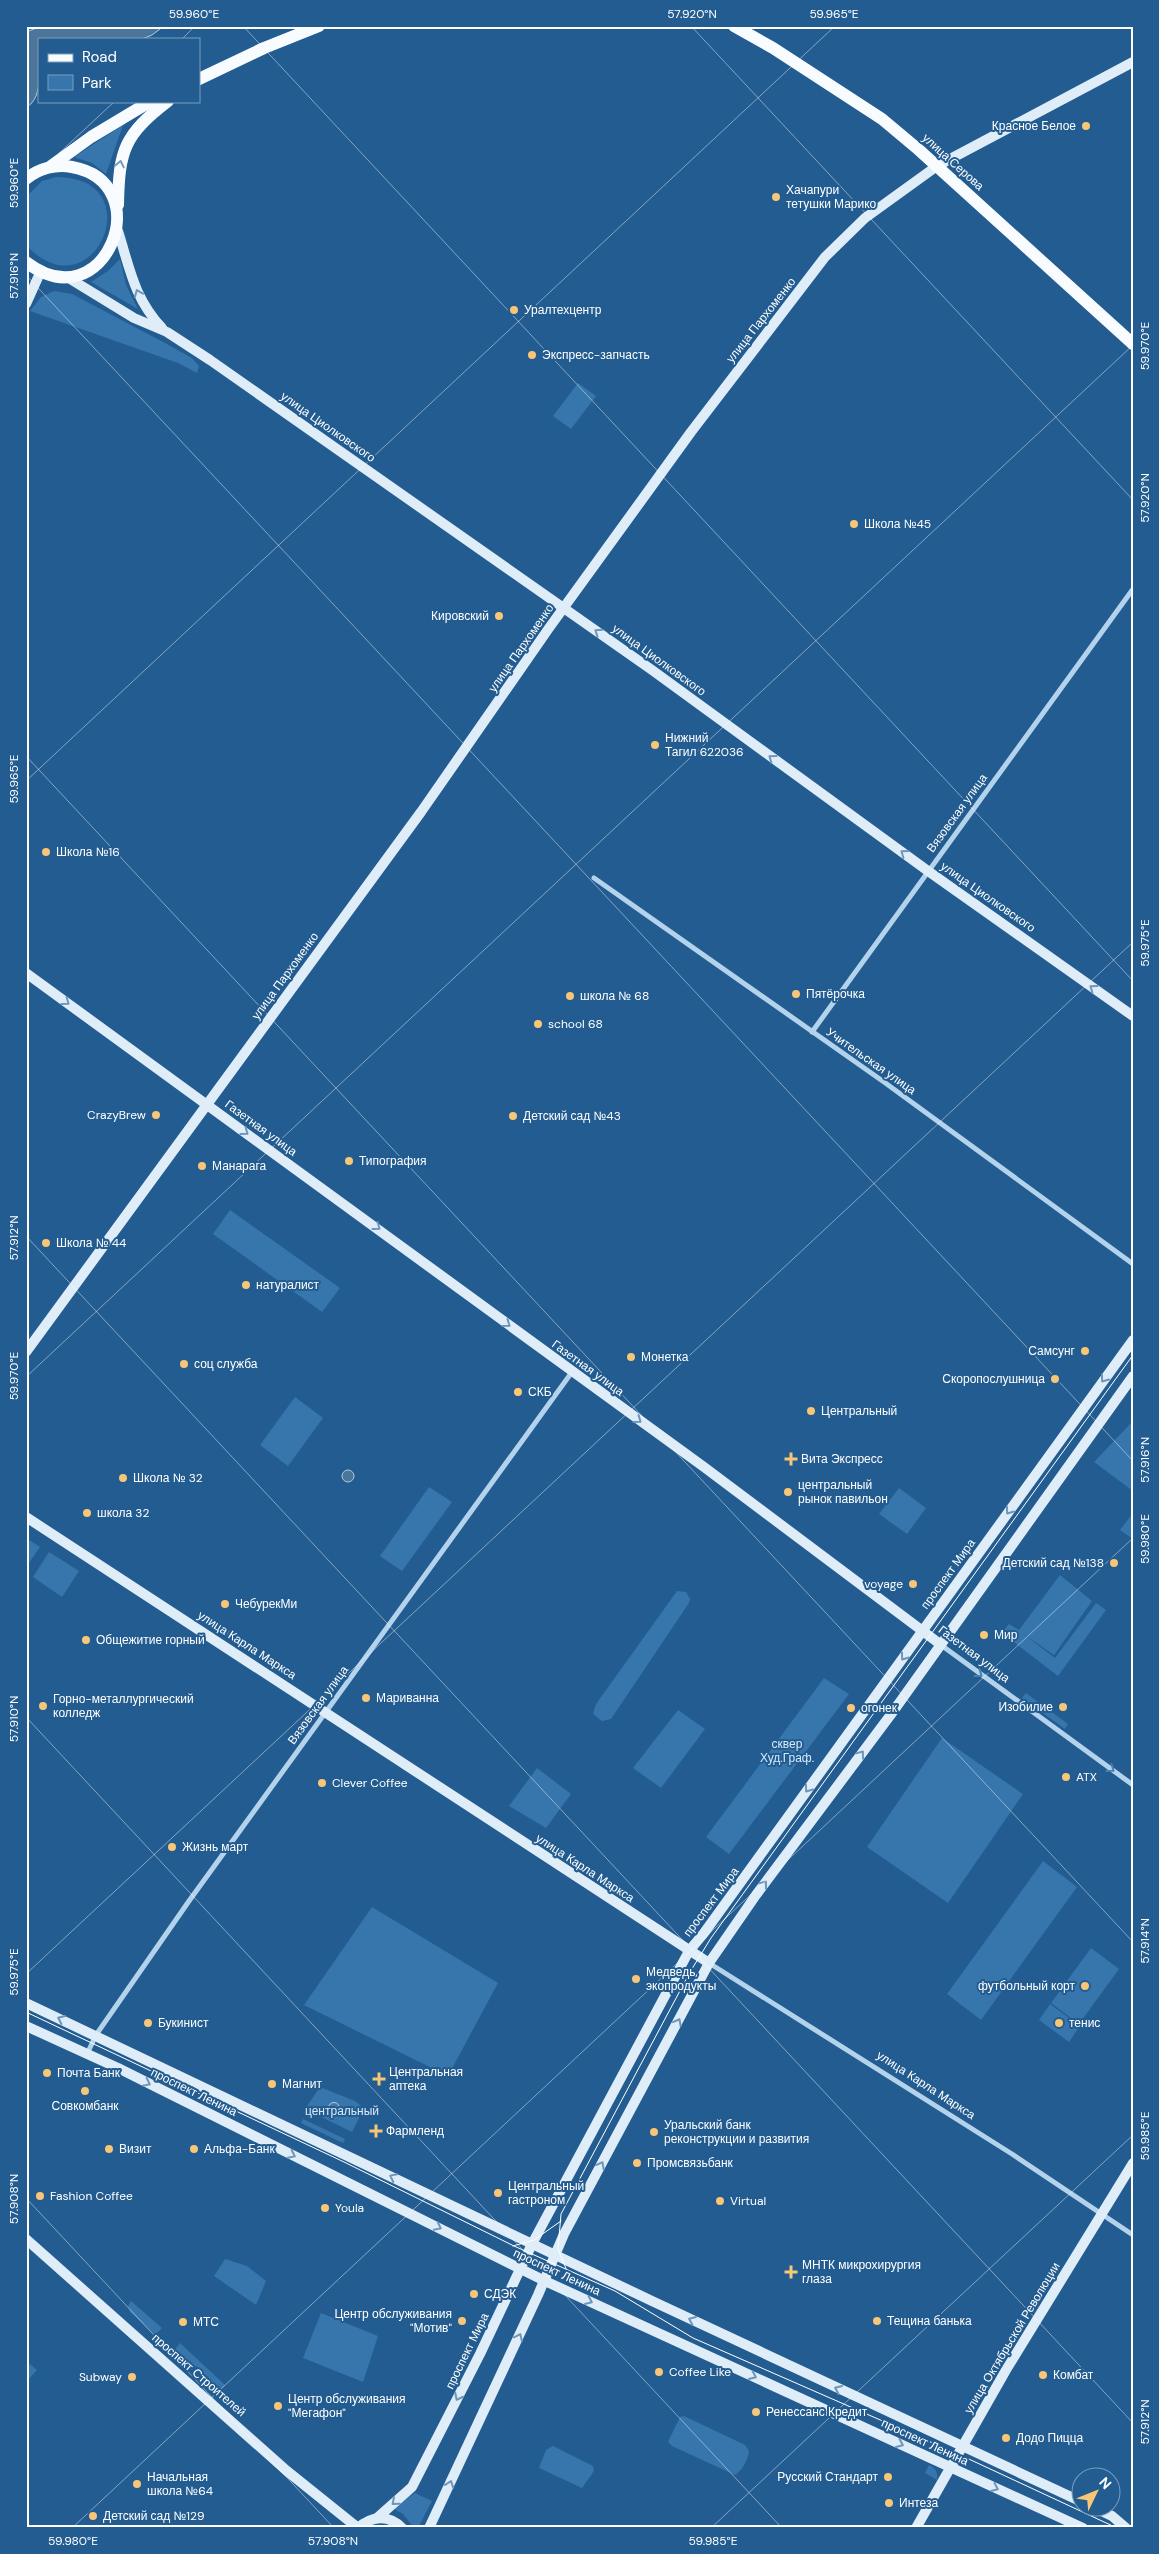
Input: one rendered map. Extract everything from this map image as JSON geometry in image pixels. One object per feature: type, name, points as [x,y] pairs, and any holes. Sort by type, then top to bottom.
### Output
[{"type":"main road","points":[[200,79],[264,48],[318,26]]},
{"type":"main road","name":"улица Серова","points":[[734,26],[773,48],[858,102],[938,166],[1133,344]]},
{"type":"main road","name":"улица Пархоменко","points":[[27,1350],[420,812],[732,378],[825,257],[865,218],[938,166],[1133,62]]},
{"type":"main road","points":[[27,178],[49,167],[91,137],[149,102]]},
{"type":"main road","points":[[26,262],[40,273],[67,277],[81,274],[94,268],[105,258],[113,245],[118,231],[118,172],[125,147],[136,128],[167,102]]},
{"type":"main road","points":[[49,167],[80,168],[93,175],[105,185],[113,198],[118,213]]},
{"type":"main road","name":"улица Циолковского","points":[[118,231],[138,295],[147,312],[166,332]]},
{"type":"main road","points":[[26,304],[40,273]]},
{"type":"main road","name":"улица Циолковского","points":[[67,277],[134,318],[166,332],[210,360],[565,608],[928,871],[1133,1016]]},
{"type":"main road","name":"Газетная улица","points":[[26,973],[704,1467],[940,1644]]},
{"type":"main road","name":"проспект Мира","points":[[358,2528],[364,2522],[377,2518],[412,2487],[480,2354],[532,2244],[689,1951],[704,1934],[1133,1340]]},
{"type":"main road","points":[[429,2528],[545,2281],[555,2255],[709,1963],[756,1894],[940,1644],[1133,1376]]},
{"type":"main road","name":"улица Карла Маркса","points":[[26,1517],[709,1963]]},
{"type":"main road","name":"проспект Ленина","points":[[26,2003],[555,2255],[1072,2497]]},
{"type":"main road","name":"проспект Ленина","points":[[26,2026],[87,2054],[545,2281],[1083,2528]]},
{"type":"main road","name":"улица Октябрьской Революции","points":[[916,2528],[962,2447],[1133,2163]]},
{"type":"main road","name":"проспект Строителей","points":[[26,2239],[287,2471],[358,2528]]},
{"type":"main road","points":[[1112,2516],[1133,2526]]},
{"type":"main road","points":[[1112,2516],[1126,2528]]},
{"type":"main road","points":[[377,2518],[387,2519],[402,2528]]},
{"type":"street","name":"Вязовская улица","points":[[812,1032],[1133,589]]},
{"type":"street","name":"Учительская улица","points":[[594,878],[884,1082],[1133,1264]]},
{"type":"street","name":"Вязовская улица","points":[[87,2054],[96,2035],[189,1900],[572,1372]]},
{"type":"street","name":"Газетная улица","points":[[940,1644],[1133,1785]]},
{"type":"street","name":"улица Карла Маркса","points":[[709,1963],[1004,2150],[1133,2235]]},
{"type":"green space","points":[[123,125],[106,174],[92,163],[74,157]]},
{"type":"green space","points":[[56,177],[86,183],[102,198],[107,218],[103,238],[91,255],[73,265],[51,263],[26,245],[26,197],[42,181]]},
{"type":"green space","points":[[120,259],[126,285],[138,309],[91,282],[108,271]]},
{"type":"green space","points":[[54,291],[72,294],[192,358],[199,366],[197,373],[178,363],[30,311],[41,297]]},
{"type":"green space","points":[[578,383],[596,396],[571,429],[553,416]]},
{"type":"green space","points":[[230,1210],[340,1288],[322,1312],[213,1234]]},
{"type":"green space","points":[[295,1397],[323,1418],[288,1466],[260,1445]]},
{"type":"green space","points":[[1133,1422],[1133,1491],[1094,1462]]},
{"type":"green space","points":[[429,1487],[452,1502],[402,1571],[380,1556]]},
{"type":"green space","points":[[899,1488],[926,1508],[907,1534],[879,1514]]},
{"type":"green space","points":[[1133,1513],[1133,1539],[1120,1530]]},
{"type":"green space","points":[[26,1538],[40,1547],[26,1567]]},
{"type":"green space","points":[[49,1552],[79,1571],[62,1597],[33,1577]]},
{"type":"green space","points":[[1060,1575],[1092,1601],[1054,1655],[1022,1633],[1055,1658],[1096,1603],[1106,1610],[1058,1676],[1002,1633],[1009,1624],[1019,1630]]},
{"type":"green space","points":[[677,1591],[686,1592],[690,1599],[689,1603],[611,1719],[602,1721],[593,1714],[596,1704]]},
{"type":"green space","points":[[204,1615],[238,1636],[230,1639],[204,1620]]},
{"type":"green space","name":"сквер Худ.Граф.","points":[[824,1678],[849,1694],[729,1854],[706,1837]]},
{"type":"green space","points":[[1026,1693],[1068,1724],[1065,1729],[1022,1698]]},
{"type":"green space","points":[[678,1710],[705,1729],[661,1788],[633,1768]]},
{"type":"green space","points":[[942,1738],[1023,1794],[948,1903],[867,1847]]},
{"type":"green space","points":[[537,1768],[571,1794],[546,1828],[509,1806]]},
{"type":"green space","points":[[1043,1861],[1077,1887],[981,2020],[947,1994]]},
{"type":"green space","points":[[372,1907],[498,1983],[448,2076],[304,2005]]},
{"type":"green space","name":"футбольный корт","points":[[1091,1948],[1119,1969],[1079,2024],[1051,2003]]},
{"type":"green space","name":"тенис","points":[[1050,2004],[1080,2026],[1069,2042],[1039,2020]]},
{"type":"green space","name":"центральный","points":[[320,2087],[355,2101],[361,2106],[361,2114],[352,2132],[305,2109]]},
{"type":"green space","points":[[303,2119],[345,2139],[343,2143],[301,2123]]},
{"type":"green space","points":[[225,2259],[247,2266],[266,2281],[256,2305],[214,2276]]},
{"type":"green space","points":[[131,2301],[162,2328],[155,2335],[130,2312],[128,2306]]},
{"type":"green space","points":[[321,2313],[378,2336],[363,2382],[303,2358]]},
{"type":"green space","points":[[180,2343],[225,2385],[220,2391],[208,2383],[211,2380],[196,2366],[192,2370],[173,2352]]},
{"type":"green space","points":[[26,2361],[37,2370],[26,2382]]},
{"type":"green space","points":[[684,2416],[745,2445],[749,2451],[745,2464],[738,2473],[735,2475],[672,2446],[668,2442],[680,2417]]},
{"type":"green space","points":[[553,2446],[593,2466],[594,2471],[582,2488],[539,2468],[546,2450]]},
{"type":"green space","points":[[929,2465],[936,2471],[937,2480],[925,2473]]},
{"type":"green space","points":[[415,2493],[432,2501],[418,2528],[414,2528],[403,2514],[393,2508]]},
{"type":"shaded area","points":[[42,26],[164,26],[144,38],[38,38],[38,87],[32,103],[26,107],[26,32]]},
{"type":"shaded area","points":[[348,1470],[354,1476],[348,1482],[342,1476]]},
{"type":"shaded area","name":"центральный","points":[[334,2102],[340,2108],[334,2114],[328,2108]]},
{"type":"tram line","points":[[567,2271],[558,2249],[561,2214],[690,1972],[711,1938],[1133,1355]]},
{"type":"tram line","points":[[26,2012],[344,2162],[514,2246],[615,2291],[693,2338],[958,2454],[1117,2528]]},
{"type":"tram line","points":[[513,2246],[534,2240],[561,2221]]},
{"type":"place","name":"Красное Белое","points":[[1086,126]]},
{"type":"place","name":"Хачапури тетушки Марико","points":[[776,197]]},
{"type":"place","name":"Уралтехцентр","points":[[514,310]]},
{"type":"place","name":"Экспресс-запчасть","points":[[532,355]]},
{"type":"place","name":"Школа №45","points":[[854,524]]},
{"type":"place","name":"Кировский","points":[[499,616]]},
{"type":"place","name":"Нижний Тагил 622036","points":[[655,745]]},
{"type":"place","name":"Школа №16","points":[[46,852]]},
{"type":"place","name":"Пятёрочка","points":[[796,994]]},
{"type":"place","name":"школа № 68","points":[[570,996]]},
{"type":"place","name":"school 68","points":[[538,1024]]},
{"type":"place","name":"CrazyBrew","points":[[156,1115]]},
{"type":"place","name":"Детский сад №43","points":[[513,1116]]},
{"type":"place","name":"Типография","points":[[349,1161]]},
{"type":"place","name":"Манарага","points":[[202,1166]]},
{"type":"place","name":"Школа № 44","points":[[46,1243]]},
{"type":"place","name":"натуралист","points":[[246,1285]]},
{"type":"place","name":"Самсунг","points":[[1085,1351]]},
{"type":"place","name":"Монетка","points":[[631,1357]]},
{"type":"place","name":"соц служба","points":[[184,1364]]},
{"type":"place","name":"Скоропослушница","points":[[1055,1379]]},
{"type":"place","name":"СКБ","points":[[518,1392]]},
{"type":"place","name":"Центральный","points":[[811,1411]]},
{"type":"place","name":"Вита Экспресс","points":[[791,1459]]},
{"type":"place","name":"Школа № 32","points":[[123,1478]]},
{"type":"place","name":"центральный рынок павильон","points":[[788,1492]]},
{"type":"place","name":"школа 32","points":[[87,1513]]},
{"type":"place","name":"Детский сад №138","points":[[1114,1563]]},
{"type":"place","name":"voyage","points":[[913,1584]]},
{"type":"place","name":"ЧебурекМи","points":[[225,1604]]},
{"type":"place","name":"Мир","points":[[984,1635]]},
{"type":"place","name":"Общежитие горный","points":[[86,1640]]},
{"type":"place","name":"Мариванна","points":[[366,1698]]},
{"type":"place","name":"Горно-металлургический колледж","points":[[43,1706]]},
{"type":"place","name":"Изобилие","points":[[1063,1707]]},
{"type":"place","name":"огонек","points":[[851,1708]]},
{"type":"place","name":"ATX","points":[[1066,1777]]},
{"type":"place","name":"Clever Coffee","points":[[322,1783]]},
{"type":"place","name":"Жизнь март","points":[[172,1847]]},
{"type":"place","name":"Медведь, экопродукты","points":[[636,1979]]},
{"type":"place","name":"футбольный корт","points":[[1085,1986]]},
{"type":"place","name":"Букинист","points":[[148,2023]]},
{"type":"place","name":"тенис","points":[[1059,2023]]},
{"type":"place","name":"Почта Банк","points":[[47,2073]]},
{"type":"place","name":"Центральная аптека","points":[[379,2079]]},
{"type":"place","name":"Магнит","points":[[272,2084]]},
{"type":"place","name":"Совкомбанк","points":[[85,2091]]},
{"type":"place","name":"Фармленд","points":[[376,2131]]},
{"type":"place","name":"Уральский банк реконструкции и развития","points":[[654,2132]]},
{"type":"place","name":"Визит","points":[[109,2149]]},
{"type":"place","name":"Альфа-Банк","points":[[194,2149]]},
{"type":"place","name":"Промсвязьбанк","points":[[637,2163]]},
{"type":"place","name":"Центральный гастроном","points":[[498,2193]]},
{"type":"place","name":"Fashion Coffee","points":[[40,2196]]},
{"type":"place","name":"Virtual","points":[[720,2201]]},
{"type":"place","name":"Youla","points":[[325,2208]]},
{"type":"place","name":"МНТК микрохирургия глаза","points":[[791,2272]]},
{"type":"place","name":"СДЭК","points":[[474,2294]]},
{"type":"place","name":"Центр обслуживания \"Мотив\"","points":[[462,2321]]},
{"type":"place","name":"Тещина банька","points":[[877,2321]]},
{"type":"place","name":"МТС","points":[[183,2322]]},
{"type":"place","name":"Coffee Like","points":[[659,2372]]},
{"type":"place","name":"Комбат","points":[[1043,2375]]},
{"type":"place","name":"Subway","points":[[132,2377]]},
{"type":"place","name":"Центр обслуживания \"Мегафон\"","points":[[278,2406]]},
{"type":"place","name":"Ренессанс Кредит","points":[[756,2412]]},
{"type":"place","name":"Додо Пицца","points":[[1006,2438]]},
{"type":"place","name":"Русский Стандарт","points":[[888,2477]]},
{"type":"place","name":"Начальная школа №64","points":[[137,2484]]},
{"type":"place","name":"Интеза","points":[[889,2503]]},
{"type":"place","name":"Детский сад №129","points":[[93,2516]]}]
